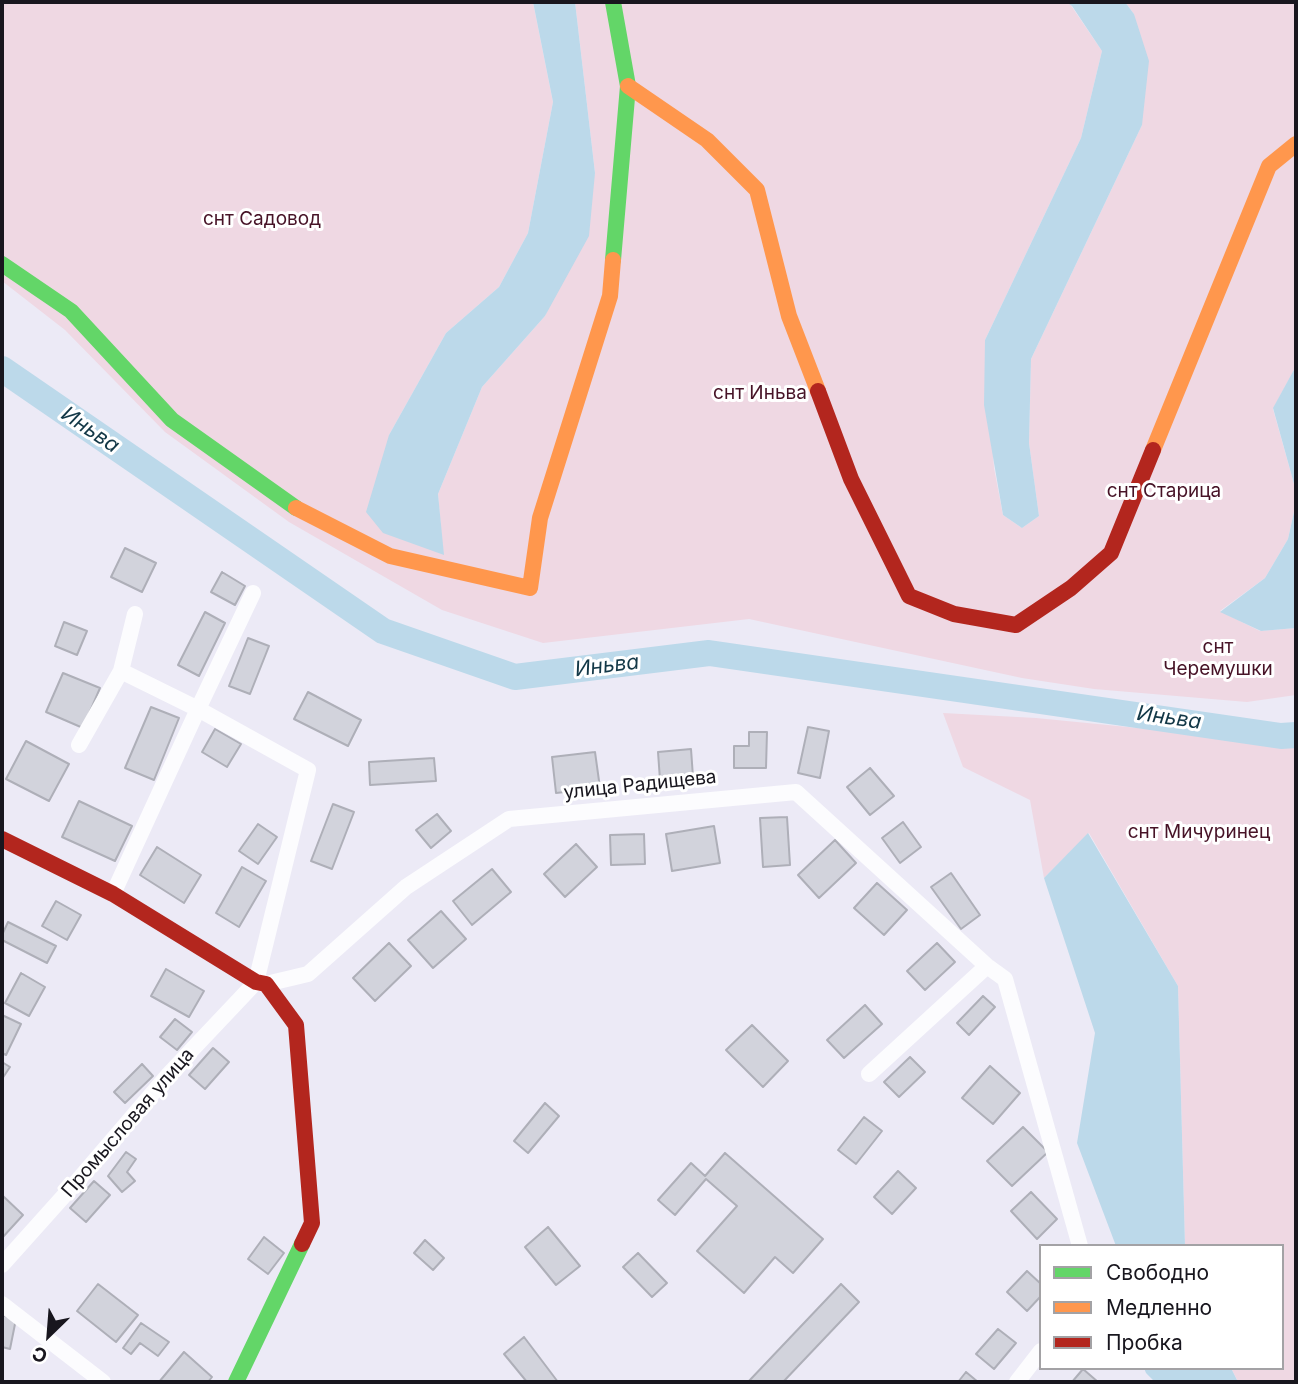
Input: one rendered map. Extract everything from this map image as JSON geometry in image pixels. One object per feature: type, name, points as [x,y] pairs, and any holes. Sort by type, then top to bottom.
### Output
[{"type":"street","points":[[2,264],[71,311],[172,420],[297,509],[390,556],[530,588],[540,518],[610,296],[628,86],[613,2]]},
{"type":"street","points":[[628,86],[707,139],[757,190],[789,316],[851,479],[909,596],[954,614],[1016,625],[1070,588],[1111,553],[1269,166],[1296,144]]},
{"type":"street","points":[[113,894],[253,593]]},
{"type":"street","points":[[79,745],[121,671],[135,614]]},
{"type":"street","points":[[121,671],[198,709],[308,770],[261,983]]},
{"type":"street","name":"улица Радищева","points":[[261,983],[309,974],[406,887],[509,819],[796,792],[986,966],[1005,979],[1079,1244]]},
{"type":"street","points":[[2,839],[113,894],[261,983],[296,1025],[312,1223],[236,1382]]},
{"type":"street","points":[[869,1074],[986,966]]},
{"type":"street","name":"Промысловая улица","points":[[2,1265],[169,1074],[261,983]]},
{"type":"street","points":[[2,1304],[103,1382]]},
{"type":"street","points":[[1017,1382],[1039,1354]]},
{"type":"green space","points":[[2,2],[533,2],[553,102],[528,233],[499,287],[446,333],[389,435],[443,554],[438,494],[482,387],[545,316],[595,173],[575,2],[1070,4],[1102,51],[1081,138],[985,340],[994,468],[1003,515],[1022,528],[1039,516],[1029,443],[1031,359],[1142,125],[1134,14],[1125,2],[1296,2],[1296,366],[1273,409],[1296,491],[1296,503],[1288,539],[1265,578],[1220,611],[1260,631],[1296,628],[1296,695],[1247,702],[1094,689],[1022,678],[749,619],[543,643],[442,610],[289,522],[165,432],[65,330],[2,281]]},
{"type":"green space","name":"снт Мичуринец","points":[[943,713],[1036,718],[1230,737],[1296,748],[1296,1382],[1238,1382],[1232,1370],[1284,1370],[1284,1244],[1185,1244],[1178,986],[1089,833],[1044,878],[1030,800],[963,767]]},
{"type":"water","points":[[533,2],[575,2],[595,173],[589,236],[545,316],[482,387],[438,494],[444,555],[383,533],[366,512],[389,435],[446,333],[499,287],[528,233],[553,102]]},
{"type":"water","points":[[1066,2],[1125,2],[1134,14],[1149,61],[1142,125],[1031,359],[1029,443],[1039,516],[1022,528],[1003,515],[984,405],[985,340],[1081,138],[1102,51],[1072,6]]},
{"type":"water","points":[[1296,366],[1296,491],[1273,408]]},
{"type":"water","points":[[1296,503],[1296,628],[1261,631],[1220,612],[1265,578],[1288,539]]},
{"type":"water","points":[[1088,833],[1178,986],[1185,1244],[1115,1244],[1077,1143],[1095,1033],[1044,878]]},
{"type":"water","points":[[1145,1370],[1232,1370],[1238,1382],[1155,1382]]},
{"type":"building","points":[[125,548],[156,563],[142,592],[111,577]]},
{"type":"building","points":[[222,572],[245,586],[235,605],[211,592]]},
{"type":"building","points":[[205,612],[225,623],[199,676],[178,665]]},
{"type":"building","points":[[64,622],[87,631],[77,655],[55,646]]},
{"type":"building","points":[[248,638],[269,646],[250,694],[229,686]]},
{"type":"building","points":[[63,673],[100,688],[83,728],[46,712]]},
{"type":"building","points":[[308,692],[361,720],[348,746],[294,719]]},
{"type":"building","points":[[151,707],[179,718],[154,780],[125,768]]},
{"type":"building","points":[[808,727],[829,731],[820,778],[798,773]]},
{"type":"building","points":[[215,729],[241,744],[227,767],[202,752]]},
{"type":"building","points":[[749,732],[767,732],[766,768],[734,768],[734,746],[749,746]]},
{"type":"building","points":[[26,741],[69,764],[49,801],[6,779]]},
{"type":"building","points":[[691,749],[693,777],[660,780],[658,752]]},
{"type":"building","points":[[595,752],[600,788],[556,793],[552,757]]},
{"type":"building","points":[[434,758],[436,781],[370,785],[369,762]]},
{"type":"building","points":[[870,768],[894,796],[870,815],[847,787]]},
{"type":"building","points":[[79,801],[132,826],[115,861],[62,837]]},
{"type":"building","points":[[333,804],[354,812],[332,869],[311,861]]},
{"type":"building","points":[[437,814],[451,831],[431,848],[416,830]]},
{"type":"building","points":[[787,817],[790,865],[763,867],[760,818]]},
{"type":"building","points":[[903,822],[921,847],[900,863],[882,838]]},
{"type":"building","points":[[258,824],[277,837],[258,864],[239,851]]},
{"type":"building","points":[[714,826],[720,863],[672,871],[666,834]]},
{"type":"building","points":[[644,834],[645,864],[611,865],[610,835]]},
{"type":"building","points":[[835,840],[856,863],[819,898],[798,875]]},
{"type":"building","points":[[576,844],[597,867],[565,897],[544,874]]},
{"type":"building","points":[[157,847],[201,875],[184,903],[140,875]]},
{"type":"building","points":[[242,867],[266,881],[239,927],[216,913]]},
{"type":"building","points":[[492,869],[511,892],[472,925],[453,901]]},
{"type":"building","points":[[951,873],[980,915],[961,929],[931,887]]},
{"type":"building","points":[[877,883],[907,910],[884,935],[854,908]]},
{"type":"building","points":[[56,901],[81,915],[67,940],[42,926]]},
{"type":"building","points":[[441,911],[466,939],[433,968],[408,940]]},
{"type":"building","points":[[8,922],[56,946],[47,963],[2,940]]},
{"type":"building","points":[[389,943],[411,966],[375,1001],[353,978]]},
{"type":"building","points":[[937,943],[955,962],[925,990],[907,971]]},
{"type":"building","points":[[166,969],[204,991],[189,1017],[151,996]]},
{"type":"building","points":[[21,973],[45,987],[29,1016],[5,1003]]},
{"type":"building","points":[[983,996],[995,1007],[969,1035],[957,1023]]},
{"type":"building","points":[[865,1005],[882,1024],[844,1058],[827,1040]]},
{"type":"building","points":[[2,1015],[21,1024],[6,1055],[2,1053]]},
{"type":"building","points":[[175,1019],[192,1032],[177,1050],[160,1037]]},
{"type":"building","points":[[752,1025],[788,1061],[763,1087],[726,1050]]},
{"type":"building","points":[[213,1048],[229,1062],[205,1089],[189,1075]]},
{"type":"building","points":[[910,1057],[925,1072],[899,1097],[884,1082]]},
{"type":"building","points":[[2,1062],[10,1067],[2,1079]]},
{"type":"building","points":[[142,1064],[153,1076],[125,1103],[114,1092]]},
{"type":"building","points":[[990,1066],[1020,1093],[993,1124],[962,1098]]},
{"type":"building","points":[[545,1103],[559,1116],[528,1153],[514,1141]]},
{"type":"building","points":[[864,1117],[882,1131],[856,1164],[838,1150]]},
{"type":"building","points":[[1023,1127],[1048,1152],[1012,1186],[987,1161]]},
{"type":"building","points":[[126,1152],[136,1159],[127,1172],[135,1181],[122,1192],[108,1176]]},
{"type":"building","points":[[725,1153],[823,1239],[793,1273],[775,1257],[744,1293],[697,1251],[737,1206],[706,1179],[675,1215],[658,1200],[691,1163],[705,1176]]},
{"type":"building","points":[[898,1171],[916,1188],[892,1214],[874,1197]]},
{"type":"building","points":[[94,1181],[110,1195],[86,1222],[70,1208]]},
{"type":"building","points":[[1031,1192],[1057,1219],[1037,1239],[1011,1211]]},
{"type":"building","points":[[3,1196],[23,1215],[2,1238],[2,1198]]},
{"type":"building","points":[[548,1227],[580,1266],[556,1285],[525,1247]]},
{"type":"building","points":[[264,1237],[284,1253],[268,1274],[248,1259]]},
{"type":"building","points":[[425,1240],[444,1258],[433,1270],[414,1253]]},
{"type":"building","points":[[638,1253],[667,1283],[652,1297],[623,1267]]},
{"type":"building","points":[[1027,1271],[1039,1282],[1039,1298],[1027,1311],[1007,1292]]},
{"type":"building","points":[[98,1284],[138,1315],[116,1342],[77,1311]]},
{"type":"building","points":[[841,1284],[859,1302],[783,1382],[748,1382]]},
{"type":"building","points":[[2,1315],[16,1319],[10,1349],[2,1347]]},
{"type":"building","points":[[141,1323],[169,1342],[158,1356],[140,1343],[131,1354],[123,1348]]},
{"type":"building","points":[[998,1329],[1016,1343],[994,1369],[976,1354]]},
{"type":"building","points":[[524,1337],[558,1382],[527,1382],[504,1354]]},
{"type":"building","points":[[184,1352],[212,1377],[208,1382],[159,1382]]},
{"type":"building","points":[[1084,1370],[1098,1382],[1072,1382]]},
{"type":"building","points":[[966,1372],[978,1382],[958,1382]]},
{"type":"waterway","name":"Иньва","points":[[2,369],[383,631],[515,677],[709,653],[1281,736],[1296,735]]},
{"type":"traffic: fast","points":[[613,2],[628,86],[613,260]]},
{"type":"traffic: fast","points":[[2,264],[71,311],[172,420],[296,508]]},
{"type":"traffic: fast","points":[[236,1382],[302,1244]]},
{"type":"traffic: slow","points":[[628,86],[707,140],[757,190],[789,316],[818,391]]},
{"type":"traffic: slow","points":[[1153,450],[1269,166],[1296,144]]},
{"type":"traffic: slow","points":[[296,508],[390,556],[530,588],[540,518],[610,296],[613,260]]},
{"type":"traffic: jam","points":[[818,391],[851,479],[909,596],[954,614],[1016,625],[1071,588],[1111,553],[1153,450]]},
{"type":"traffic: jam","points":[[2,839],[113,894],[256,982],[266,984],[296,1025],[312,1223],[302,1244]]},
{"type":"park label","name":"снт Садовод","points":[[262,219]]},
{"type":"park label","name":"снт Иньва","points":[[760,393]]},
{"type":"park label","name":"снт Старица","points":[[1164,491]]},
{"type":"park label","name":"снт Черемушки","points":[[1218,658]]}]
